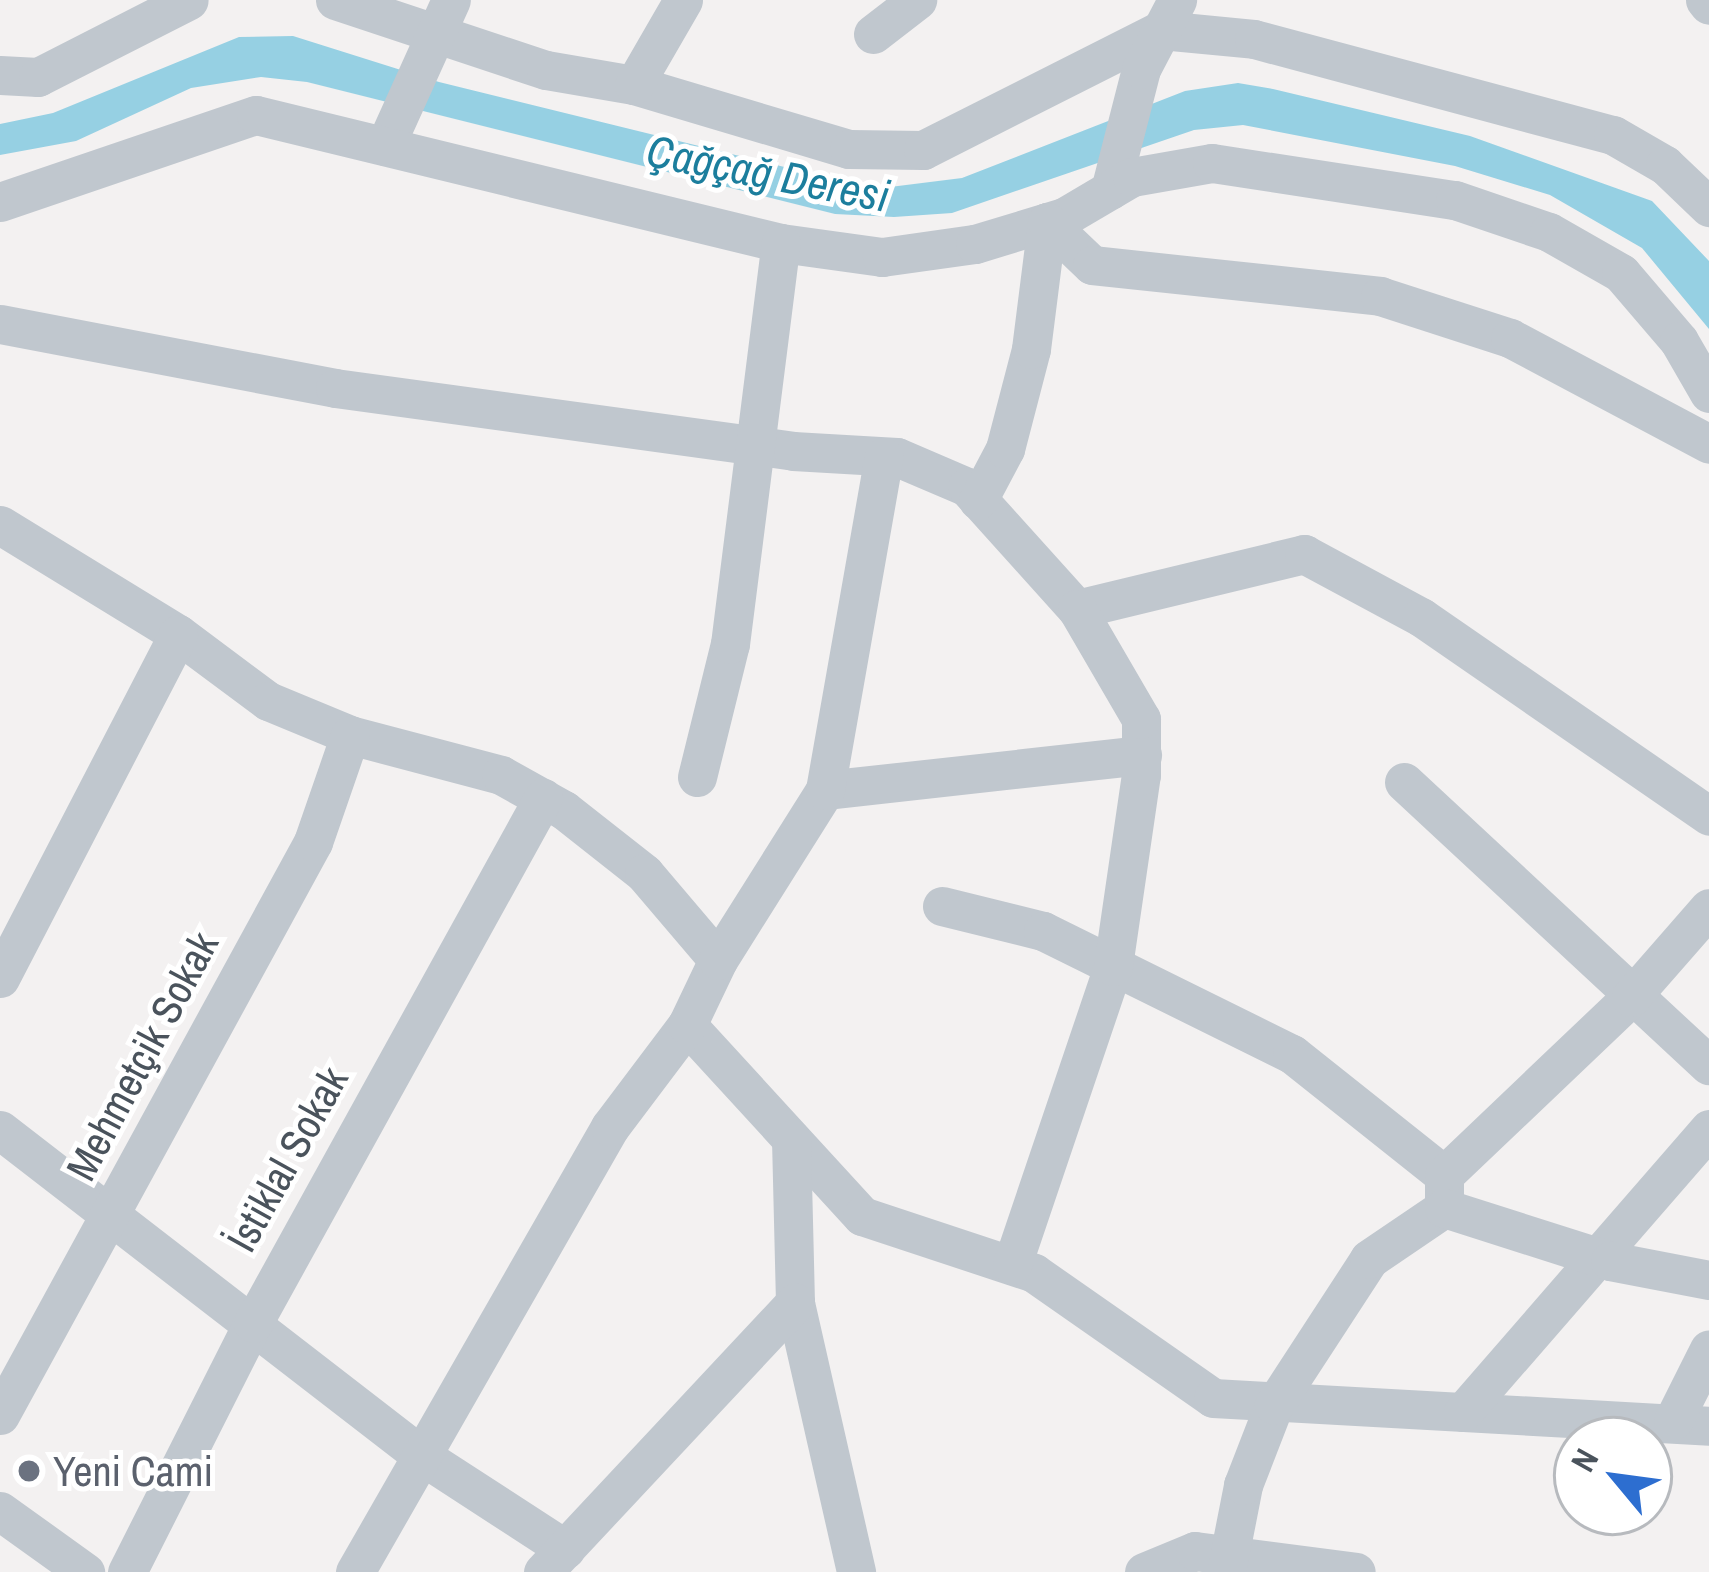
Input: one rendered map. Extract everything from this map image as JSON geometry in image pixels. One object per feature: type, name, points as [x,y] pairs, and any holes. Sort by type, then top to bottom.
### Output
[{"type":"street","points":[[334,0],[430,44],[634,85],[848,149],[923,150],[1169,15],[1613,135],[1665,165],[1709,207]]},
{"type":"street","points":[[389,134],[451,0]]},
{"type":"street","points":[[634,85],[683,0]]},
{"type":"street","points":[[873,34],[917,0]]},
{"type":"street","points":[[0,75],[38,77],[172,4]]},
{"type":"street","points":[[1111,190],[1141,69],[1169,15]]},
{"type":"street","points":[[0,202],[256,115],[389,134],[781,243],[882,257],[975,244],[1047,222],[1132,177],[1212,163],[1456,200],[1549,232],[1621,273],[1678,341],[1709,393]]},
{"type":"street","points":[[1047,222],[1092,265],[1380,296],[1510,338],[1709,444]]},
{"type":"street","points":[[978,500],[1005,449],[1026,369],[1047,222]]},
{"type":"street","points":[[697,777],[730,644],[781,243]]},
{"type":"street","points":[[0,324],[335,388],[756,446],[884,457],[967,487],[1077,609],[1142,718],[1142,755],[1113,966],[1012,1265]]},
{"type":"street","points":[[355,1572],[610,1127],[687,1025],[718,961],[825,790],[884,457]]},
{"type":"street","points":[[0,525],[178,634],[268,701],[350,735],[501,775],[543,798],[644,873],[718,961]]},
{"type":"street","points":[[1077,609],[1304,554],[1421,617],[1709,816]]},
{"type":"street","points":[[0,978],[178,634]]},
{"type":"street","name":"Mehmetçik Sokak","points":[[0,1414],[313,842],[350,735]]},
{"type":"street","points":[[825,790],[1142,755]]},
{"type":"street","points":[[1404,782],[1631,997],[1709,1064]]},
{"type":"street","name":"İstiklal Sokak","points":[[128,1572],[253,1323],[543,798]]},
{"type":"street","points":[[942,906],[1043,931],[1292,1054],[1444,1192],[1595,1256],[1709,1280]]},
{"type":"street","points":[[1227,1562],[1243,1485],[1274,1405],[1369,1259],[1444,1192],[1631,997],[1709,908]]},
{"type":"street","points":[[687,1025],[862,1216],[1012,1265],[1094,1311],[1164,1371],[1213,1398],[1274,1405],[1691,1424],[1709,1349]]},
{"type":"street","points":[[1463,1412],[1709,1129]]},
{"type":"street","points":[[0,1130],[113,1211],[554,1560],[795,1303]]},
{"type":"street","points":[[791,1139],[795,1303],[856,1572]]},
{"type":"street","points":[[0,1511],[85,1572]]},
{"type":"street","points":[[1144,1572],[1195,1551],[1227,1562],[1356,1572]]},
{"type":"water","name":"Çağçağ Deresi","points":[[293,36],[439,82],[874,189],[962,178],[1185,91],[1238,83],[1273,89],[1470,136],[1652,201],[1709,261],[1709,329],[1642,248],[1550,195],[1455,166],[1243,125],[1194,130],[952,213],[894,217],[835,214],[307,82],[261,77],[191,88],[76,141],[0,155],[0,124],[53,113],[239,37]]},
{"type":"place","name":"Yeni Cami","points":[[29,1471]]}]
